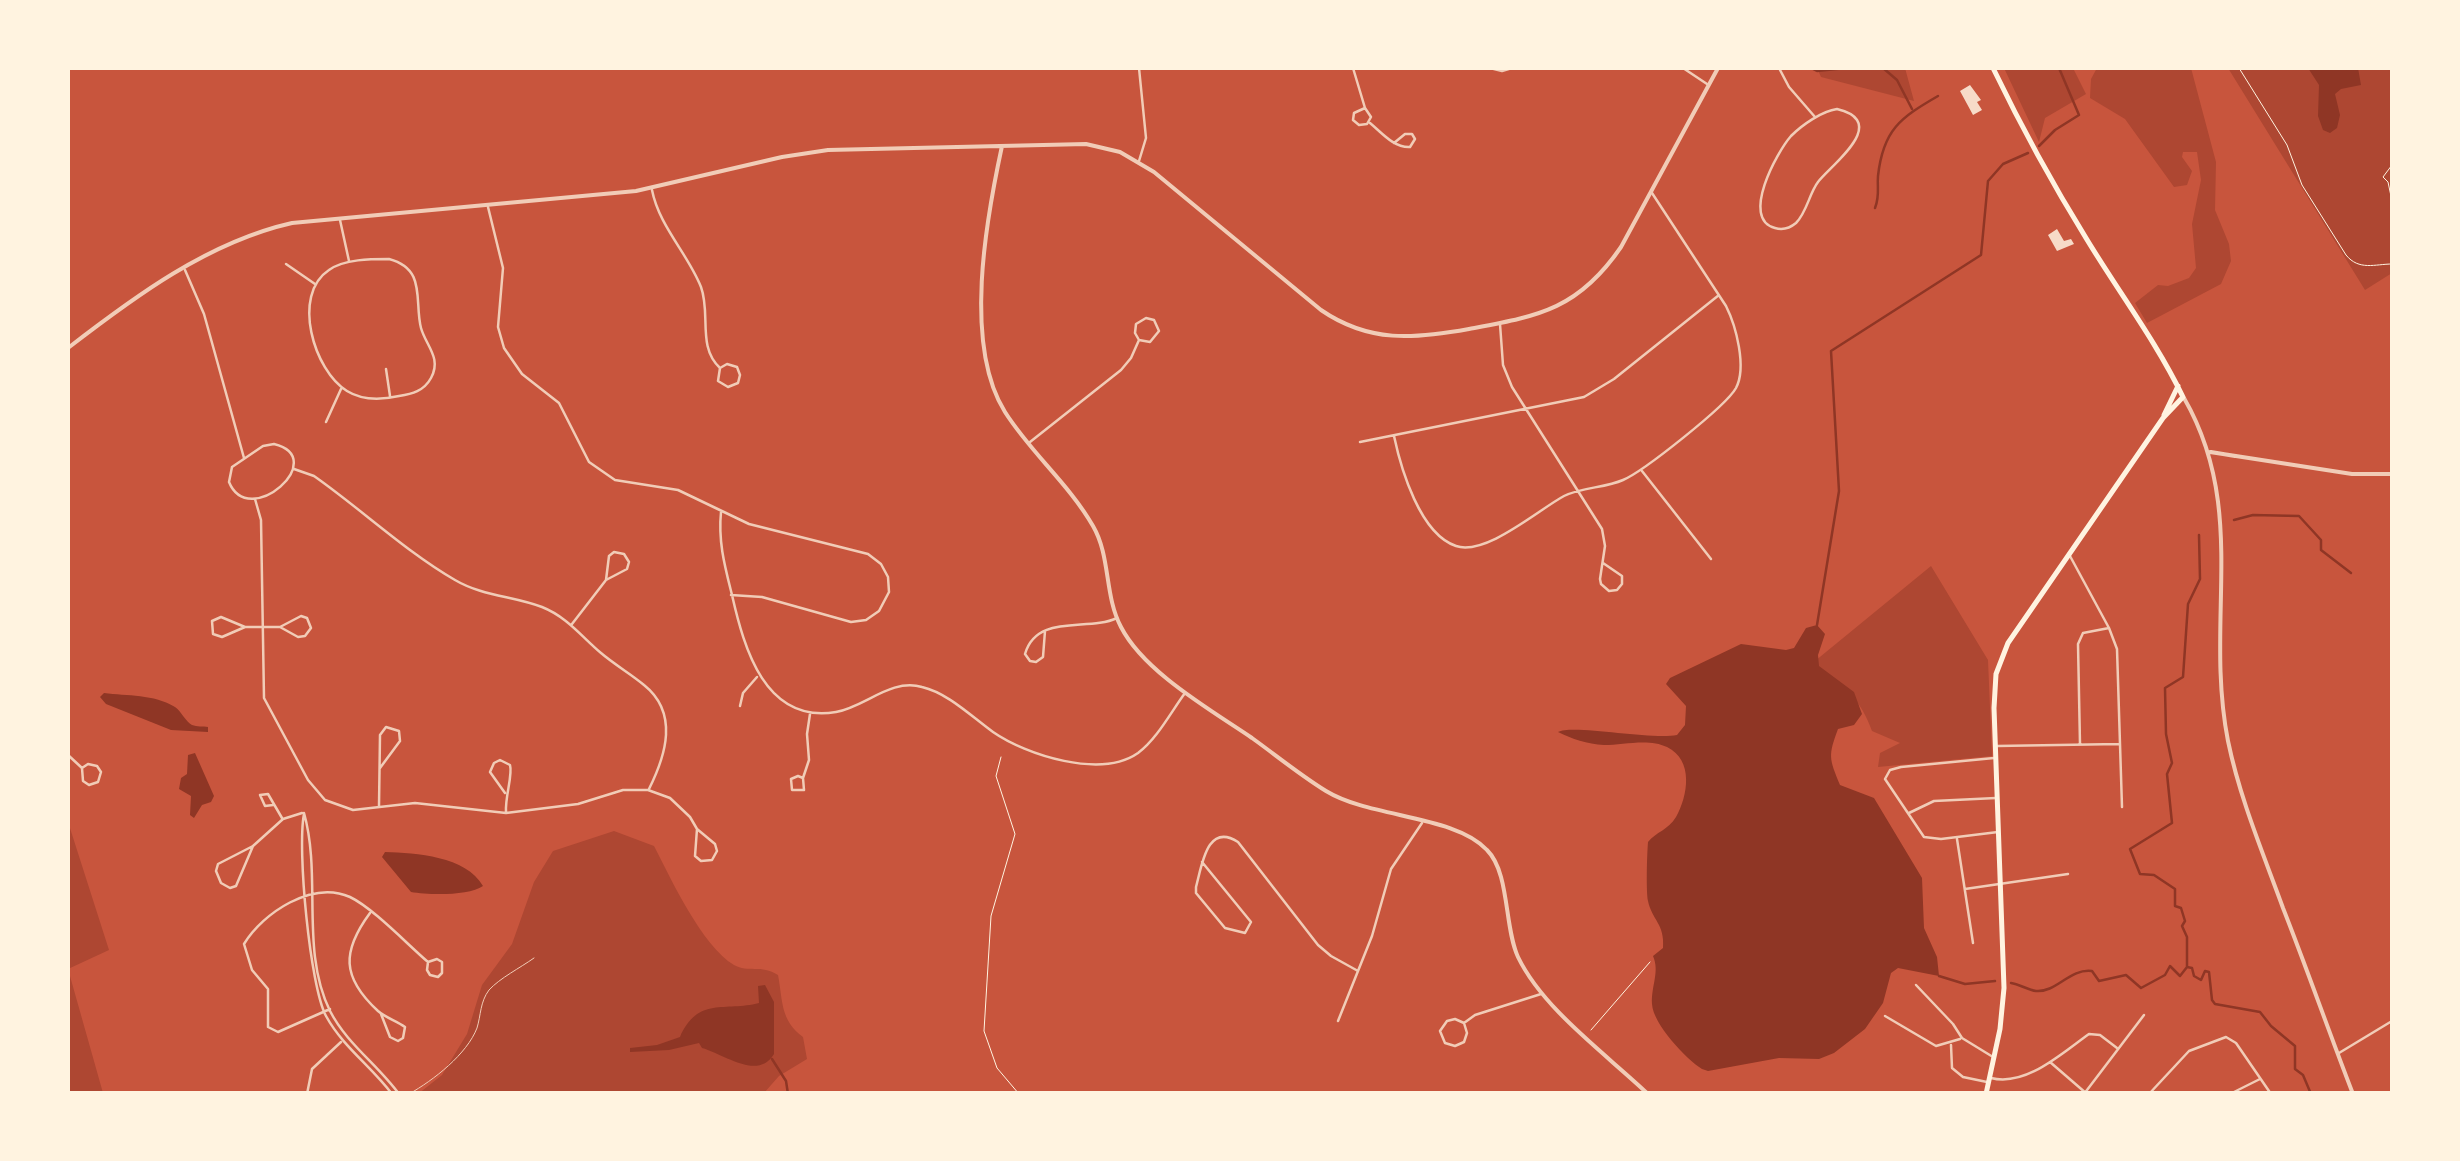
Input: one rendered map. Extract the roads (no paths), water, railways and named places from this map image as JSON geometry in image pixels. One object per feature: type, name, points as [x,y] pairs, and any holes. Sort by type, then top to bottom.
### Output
[{"type":"main road","points":[[1986,1094],[2004,988],[1994,692],[2002,653],[2163,418],[2184,396],[2024,133],[1993,68]]},
{"type":"main road","points":[[2163,418],[2178,386]]},
{"type":"street","points":[[1138,162],[1146,138],[1139,68]]},
{"type":"street","points":[[1353,68],[1370,113],[1369,122]]},
{"type":"street","points":[[1490,68],[1512,68]]},
{"type":"street","points":[[1683,68],[1707,84]]},
{"type":"street","points":[[68,348],[132,300],[184,268],[258,232],[292,223],[652,188],[805,152],[1086,144],[1138,162],[1320,310],[1351,328],[1384,338],[1408,338],[1500,324],[1541,315],[1590,283],[1621,247],[1718,68]]},
{"type":"street","points":[[1779,68],[1789,87],[1816,118]]},
{"type":"street","points":[[1365,108],[1355,110],[1353,120],[1360,126],[1369,122]]},
{"type":"street","points":[[1834,109],[1846,112],[1857,124],[1858,138],[1819,182],[1796,222],[1785,229],[1772,228],[1759,213],[1760,196],[1790,138],[1816,118],[1834,109]]},
{"type":"street","points":[[1369,122],[1394,143]]},
{"type":"street","points":[[1002,146],[984,236],[986,353],[997,397],[1094,528],[1103,550],[1117,618],[1132,644],[1186,692],[1338,798],[1469,837],[1492,856],[1514,947],[1542,994],[1648,1094]]},
{"type":"street","points":[[652,188],[657,207],[702,290],[707,350],[720,368],[718,378],[722,386],[738,383],[740,373],[735,366],[727,364],[720,368]]},
{"type":"street","points":[[1394,436],[1405,480],[1438,534],[1454,545],[1476,547],[1567,494],[1618,482],[1641,470],[1719,406],[1737,384],[1734,327],[1719,294],[1651,192]]},
{"type":"street","points":[[487,206],[503,268],[498,326],[504,348],[514,366],[554,396],[582,452],[607,477],[678,490],[760,527],[868,554],[884,568],[890,587],[879,612],[856,622],[762,597],[731,594]]},
{"type":"street","points":[[340,218],[350,262]]},
{"type":"street","points":[[384,258],[397,261],[409,271],[420,296],[421,325],[433,351],[434,370],[429,382],[419,390],[390,398],[366,398],[342,388],[325,368],[309,318],[310,301],[316,285],[330,268],[350,262],[384,258]]},
{"type":"street","points":[[286,264],[316,285]]},
{"type":"street","points":[[184,268],[204,314],[244,458]]},
{"type":"street","points":[[1360,442],[1566,403],[1595,392],[1719,294]]},
{"type":"street","points":[[1154,320],[1159,327],[1156,338],[1150,342],[1139,340],[1135,332],[1139,321],[1154,320]]},
{"type":"street","points":[[1500,324],[1507,376],[1604,534],[1602,587],[1609,592],[1617,590],[1622,576],[1603,563]]},
{"type":"street","points":[[1028,443],[1121,370],[1139,340]]},
{"type":"street","points":[[386,369],[390,398]]},
{"type":"street","points":[[326,422],[342,388]]},
{"type":"street","points":[[2184,396],[2210,452],[2222,522],[2218,648],[2229,743],[2253,827],[2353,1094]]},
{"type":"street","points":[[268,444],[279,444],[292,455],[294,469],[287,481],[255,499],[242,498],[230,484],[232,467],[268,444]]},
{"type":"street","points":[[2210,452],[2352,474],[2392,474]]},
{"type":"street","points":[[294,469],[314,476],[460,583],[539,606],[572,624],[604,655],[646,686],[660,705],[667,725],[666,747],[648,790]]},
{"type":"street","points":[[1641,470],[1711,559]]},
{"type":"street","points":[[255,499],[262,520],[264,698],[313,788],[324,800],[340,808],[357,810],[415,804],[506,814],[578,804],[622,790],[648,790],[678,804],[717,847],[712,860],[701,861],[696,856],[697,829]]},
{"type":"street","points":[[721,512],[720,540],[731,594],[742,639],[758,676],[778,697],[810,712],[839,712],[887,691],[916,685],[939,694],[1008,742],[1031,752],[1081,762],[1110,763],[1142,750],[1186,692]]},
{"type":"street","points":[[572,624],[606,580],[627,569],[629,562],[624,554],[614,552],[609,556],[606,580]]},
{"type":"street","points":[[2069,555],[2109,628],[2118,661],[2122,807]]},
{"type":"street","points":[[245,627],[220,616],[210,627],[215,636],[222,637],[245,627],[280,627],[300,616],[307,618],[311,628],[298,638],[280,627]]},
{"type":"street","points":[[1044,631],[1044,657],[1030,661],[1026,648],[1044,631],[1060,625],[1100,626],[1117,618]]},
{"type":"street","points":[[2080,744],[2078,644],[2083,633],[2109,628]]},
{"type":"street","points":[[740,706],[743,693],[758,676]]},
{"type":"street","points":[[803,778],[809,760],[810,712]]},
{"type":"street","points":[[379,807],[380,768],[381,732],[393,726],[399,731],[400,741],[380,768]]},
{"type":"street","points":[[1996,746],[2121,744]]},
{"type":"street","points":[[68,756],[82,768],[83,781],[92,785],[98,782],[98,766],[82,768]]},
{"type":"street","points":[[1996,758],[1901,767],[1886,773],[1887,784],[1924,837],[1956,838],[1999,832]]},
{"type":"street","points":[[505,793],[490,776],[490,768],[497,761],[507,762],[511,768],[505,793],[506,814]]},
{"type":"street","points":[[1909,813],[1934,801],[1998,798]]},
{"type":"street","points":[[273,805],[283,819]]},
{"type":"street","points":[[253,846],[236,886],[220,884],[216,871],[219,862],[253,846],[283,819],[304,813],[311,962],[324,1012],[392,1094]]},
{"type":"street","points":[[1338,1020],[1376,925],[1391,869],[1423,822]]},
{"type":"street","points":[[1202,862],[1249,918],[1251,927],[1245,933],[1225,928],[1198,898],[1196,887],[1202,862],[1205,850],[1215,838],[1224,836],[1238,842],[1318,944],[1358,971]]},
{"type":"street","points":[[1956,838],[1973,943]]},
{"type":"street","points":[[1964,889],[2068,874]]},
{"type":"street","points":[[309,896],[318,972],[330,1009],[344,1039],[399,1094]]},
{"type":"street","points":[[330,1009],[284,1030],[269,1029],[268,989],[254,973],[243,949],[248,936],[288,900],[348,896],[428,962]]},
{"type":"street","points":[[370,913],[353,938],[348,960],[354,981],[381,1014],[390,1037],[403,1038],[404,1025],[381,1014]]},
{"type":"street","points":[[1916,985],[1962,1038],[1994,1058]]},
{"type":"street","points":[[1464,1023],[1472,1016],[1542,994]]},
{"type":"street","points":[[1884,1016],[1936,1046],[1962,1038]]},
{"type":"street","points":[[2049,1062],[2085,1093],[2144,1016]]},
{"type":"street","points":[[1454,1019],[1464,1023],[1468,1031],[1464,1042],[1455,1046],[1445,1043],[1440,1033],[1444,1023],[1454,1019]]},
{"type":"street","points":[[2337,1054],[2392,1021]]},
{"type":"street","points":[[1950,1043],[1952,1068],[1957,1073],[1989,1080],[2012,1080],[2049,1062],[2089,1034],[2100,1035],[2117,1048]]},
{"type":"street","points":[[2149,1094],[2189,1051],[2226,1036],[2236,1043],[2271,1094]]},
{"type":"street","points":[[307,1094],[312,1069],[344,1039]]},
{"type":"street","points":[[2230,1094],[2260,1079]]},
{"type":"lane","points":[[410,1094],[468,1044],[478,1026],[482,1001],[491,988],[534,958]]},
{"type":"waterway","points":[[1811,68],[1846,68]]},
{"type":"waterway","points":[[1883,68],[1897,80],[1912,109]]},
{"type":"waterway","points":[[2039,146],[2079,115],[2059,68]]},
{"type":"waterway","points":[[1875,208],[1880,160],[1889,136],[1913,111],[1938,96]]},
{"type":"waterway","points":[[1817,625],[1839,491],[1831,351],[1981,255],[1988,181],[2003,164],[2028,153]]},
{"type":"waterway","points":[[2234,520],[2253,515],[2299,516],[2321,540],[2321,550],[2351,573]]},
{"type":"waterway","points":[[2187,967],[2187,937],[2182,926],[2185,921],[2181,908],[2175,906],[2175,889],[2154,875],[2140,874],[2130,849],[2172,823],[2167,774],[2172,763],[2166,734],[2165,688],[2183,677],[2188,604],[2200,579],[2199,535]]},
{"type":"waterway","points":[[2011,983],[2043,991],[2077,973],[2092,971],[2099,981],[2126,975],[2141,988],[2165,975],[2170,966],[2180,976],[2187,967],[2192,968],[2194,976],[2201,980],[2205,971],[2209,972],[2215,1004],[2260,1012],[2295,1046],[2295,1069],[2303,1075],[2311,1094]]},
{"type":"waterway","points":[[1939,976],[1965,984],[1995,981]]},
{"type":"waterway","points":[[772,1059],[786,1081],[788,1094]]}]
